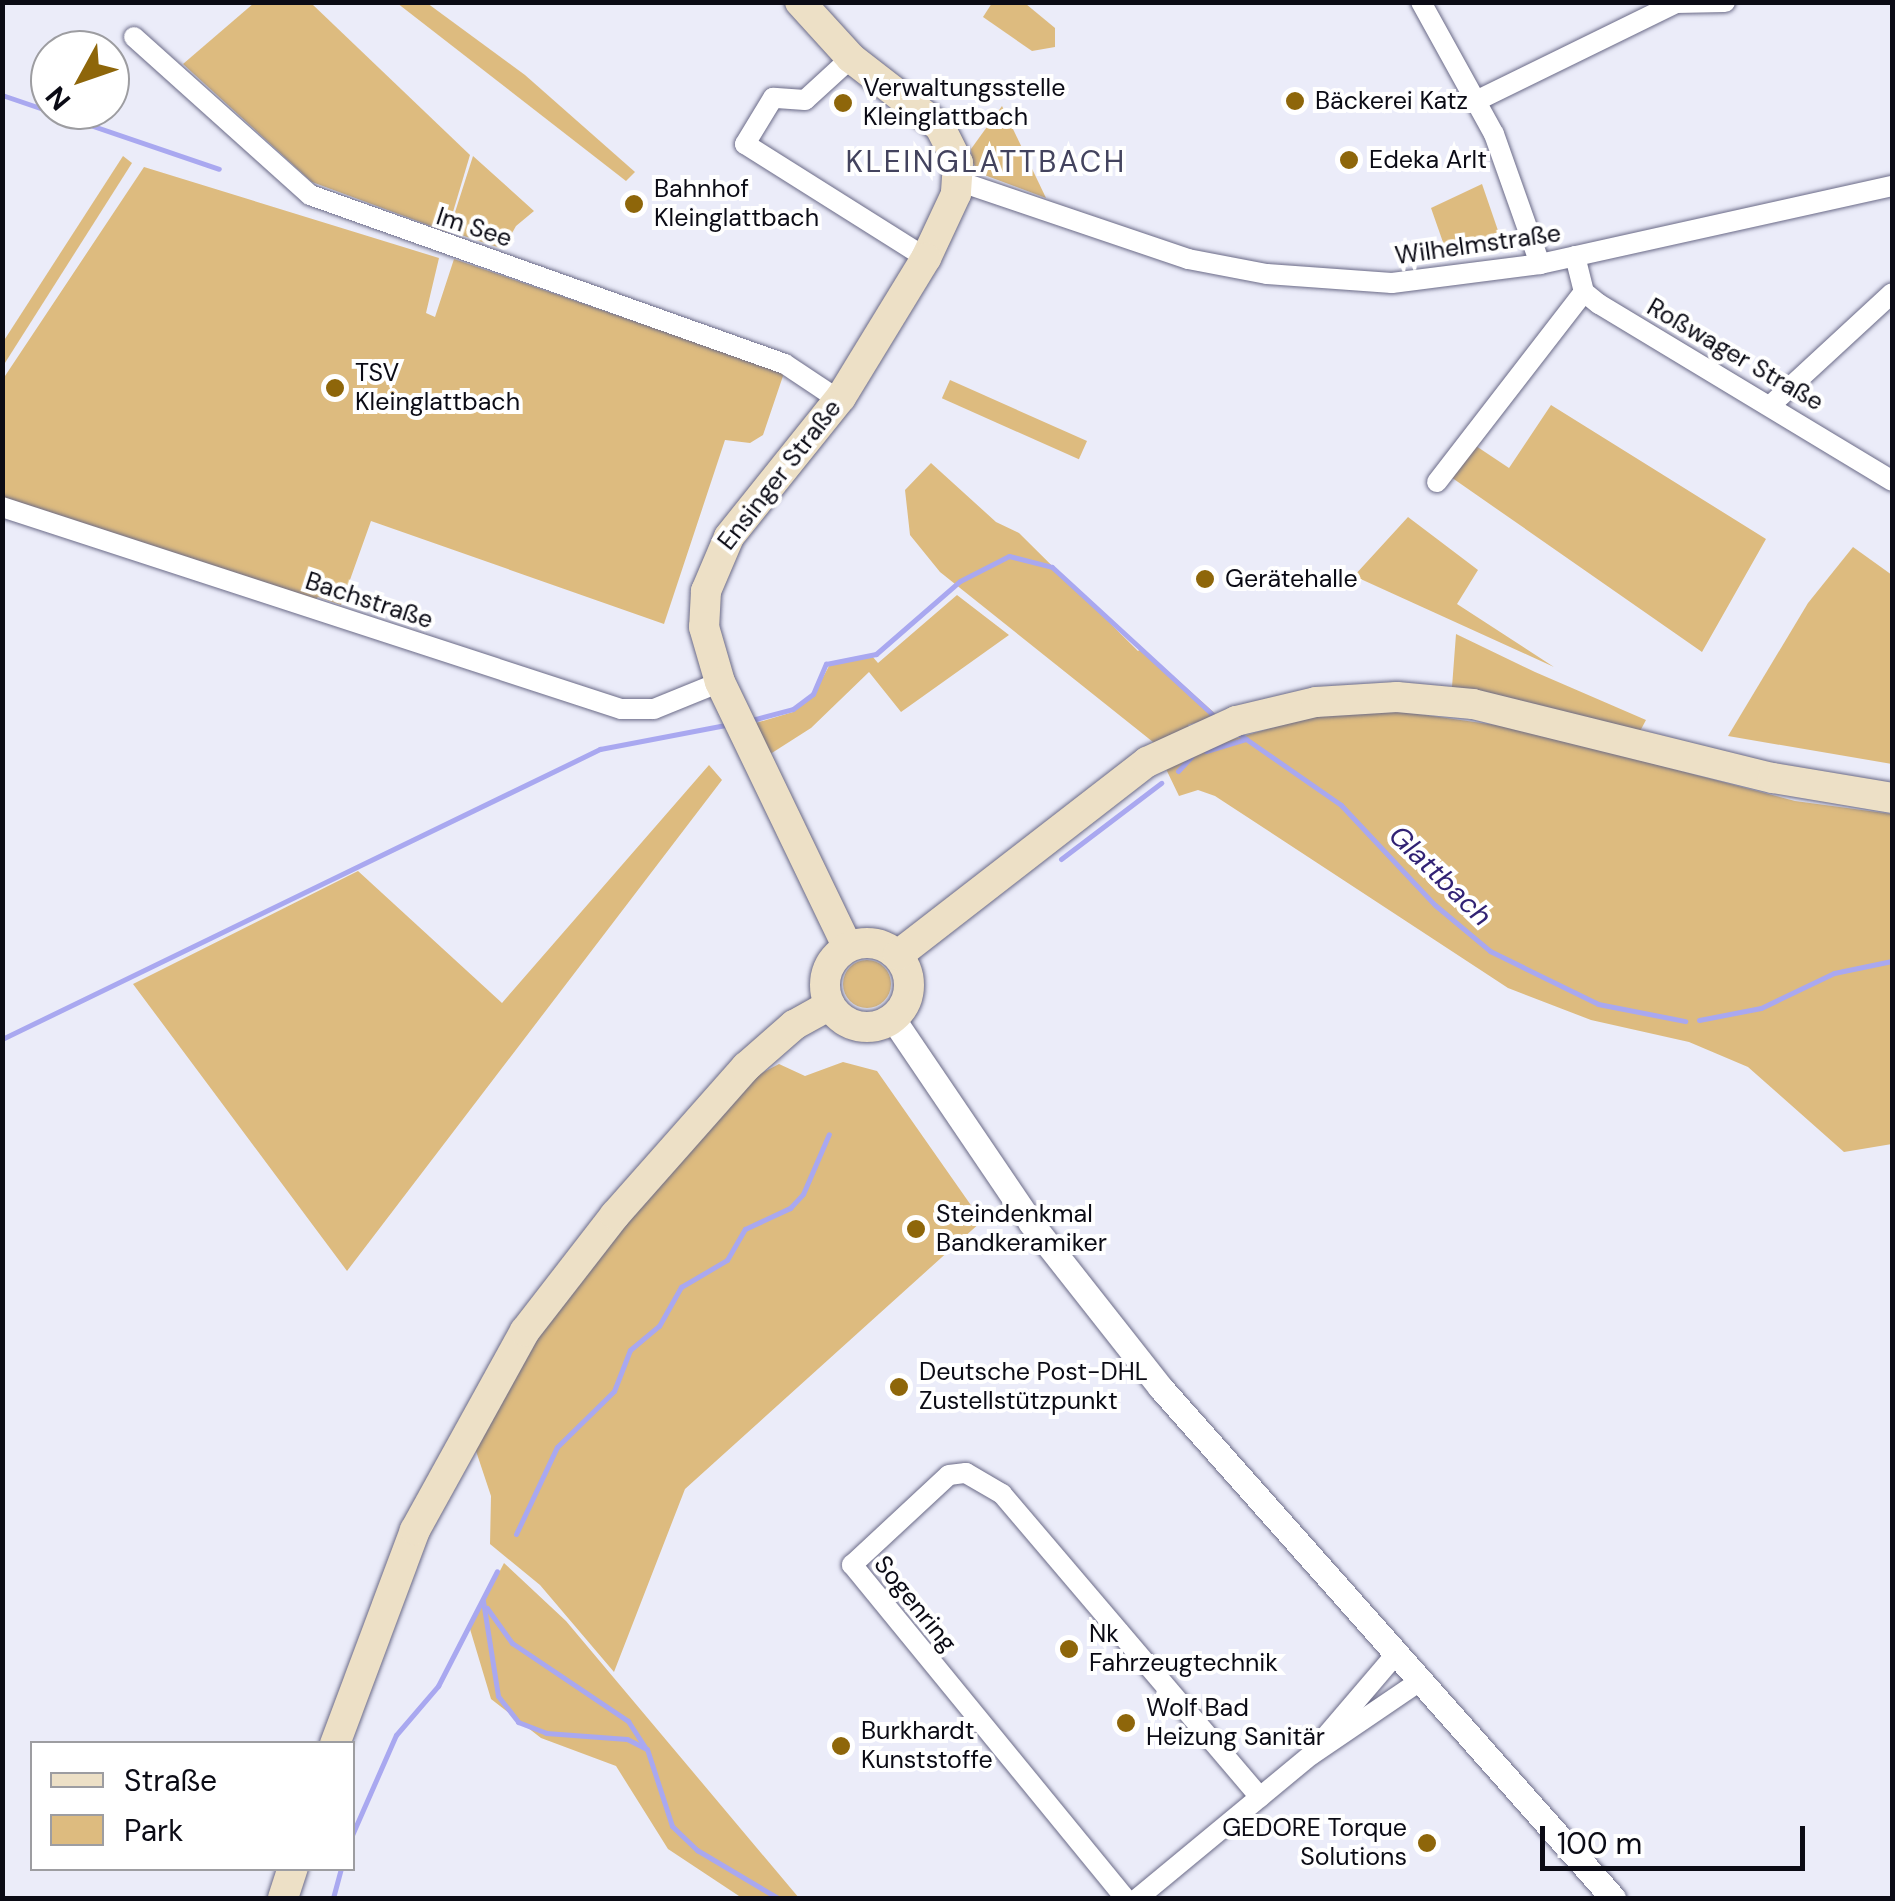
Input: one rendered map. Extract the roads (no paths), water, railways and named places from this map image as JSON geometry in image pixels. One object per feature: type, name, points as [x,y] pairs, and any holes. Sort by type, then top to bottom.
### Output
[{"type":"main road","points":[[800,2],[852,58],[940,127],[954,151],[958,181]]},
{"type":"main road","name":"Ensinger Straße","points":[[847,946],[720,682],[704,627],[714,564],[839,400],[926,258],[958,181]]},
{"type":"main road","points":[[898,956],[1125,776],[1227,724],[1348,698],[1446,700],[1773,778],[1892,798]]},
{"type":"main road","points":[[871,942],[898,956],[908,994],[892,1018],[860,1027],[830,1006],[826,972],[847,946],[871,942]]},
{"type":"main road","points":[[336,1741],[415,1530],[459,1440],[525,1331],[615,1214],[746,1067],[794,1025],[830,1006]]},
{"type":"main road","points":[[283,1898],[292,1871]]},
{"type":"street","points":[[1421,2],[1478,100],[1540,264]]},
{"type":"street","points":[[1478,100],[1676,2],[1725,2]]},
{"type":"street","name":"Im See","points":[[134,37],[310,195],[785,364],[839,400]]},
{"type":"street","points":[[852,58],[805,100],[773,98],[745,144],[926,258]]},
{"type":"street","name":"Wilhelmstraße","points":[[958,181],[1188,259],[1267,274],[1406,283],[1540,264],[1892,186]]},
{"type":"street","points":[[1437,482],[1584,292],[1575,256]]},
{"type":"street","name":"Roßwager Straße","points":[[1584,292],[1772,403],[1892,480]]},
{"type":"street","points":[[1772,403],[1892,294]]},
{"type":"street","name":"Bachstraße","points":[[2,507],[621,709],[654,708],[720,682]]},
{"type":"street","points":[[892,1018],[1077,1284],[1396,1654],[1613,1898]]},
{"type":"street","name":"Sogenring","points":[[1125,1898],[854,1572],[853,1559],[865,1546],[950,1475],[966,1473],[1002,1494],[1260,1797]]},
{"type":"street","points":[[1311,1755],[1396,1654]]},
{"type":"street","points":[[1138,1898],[1311,1755],[1420,1681]]},
{"type":"waterway","points":[[2,95],[219,169]]},
{"type":"waterway","points":[[752,720],[793,709],[813,694],[826,664],[876,654],[960,581],[1009,556],[1052,567],[1215,717]]},
{"type":"waterway","points":[[2,1039],[600,749],[731,724]]},
{"type":"waterway","name":"Glattbach","points":[[1236,732],[1341,805],[1435,905],[1490,951],[1598,1004],[1685,1021]]},
{"type":"waterway","points":[[1206,751],[1246,739]]},
{"type":"waterway","points":[[1178,771],[1191,757]]},
{"type":"waterway","points":[[1061,859],[1161,783]]},
{"type":"waterway","name":"Glattbach","points":[[1699,1020],[1761,1008],[1834,973],[1892,961]]},
{"type":"waterway","points":[[516,1534],[557,1447],[614,1391],[630,1350],[659,1326],[681,1287],[727,1260],[745,1229],[790,1208],[803,1194],[829,1134]]},
{"type":"waterway","points":[[355,1828],[396,1735],[438,1686],[497,1571]]},
{"type":"waterway","points":[[483,1601],[498,1696],[518,1722],[546,1733],[627,1739],[647,1749],[672,1826],[697,1850],[778,1898]]},
{"type":"waterway","points":[[487,1608],[512,1643],[628,1721],[645,1747]]},
{"type":"waterway","points":[[333,1898],[340,1871]]},
{"type":"place","name":"Bäckerei Katz","points":[[1295,101]]},
{"type":"place","name":"Verwaltungsstelle Kleinglattbach","points":[[843,103]]},
{"type":"place","name":"Edeka Arlt","points":[[1349,160]]},
{"type":"place","name":"Bahnhof Kleinglattbach","points":[[634,204]]},
{"type":"place","name":"TSV Kleinglattbach","points":[[335,388]]},
{"type":"place","name":"Gerätehalle","points":[[1205,579]]},
{"type":"place","name":"Steindenkmal Bandkeramiker","points":[[916,1229]]},
{"type":"place","name":"Deutsche Post-DHL Zustellstützpunkt","points":[[899,1387]]},
{"type":"place","name":"Nk Fahrzeugtechnik","points":[[1069,1649]]},
{"type":"place","name":"Wolf Bad Heizung Sanitär","points":[[1126,1723]]},
{"type":"place","name":"Burkhardt Kunststoffe","points":[[841,1746]]},
{"type":"place","name":"GEDORE Torque Solutions","points":[[1427,1843]]},
{"type":"district","name":"KLEINGLATTBACH","points":[[986,162]]}]
